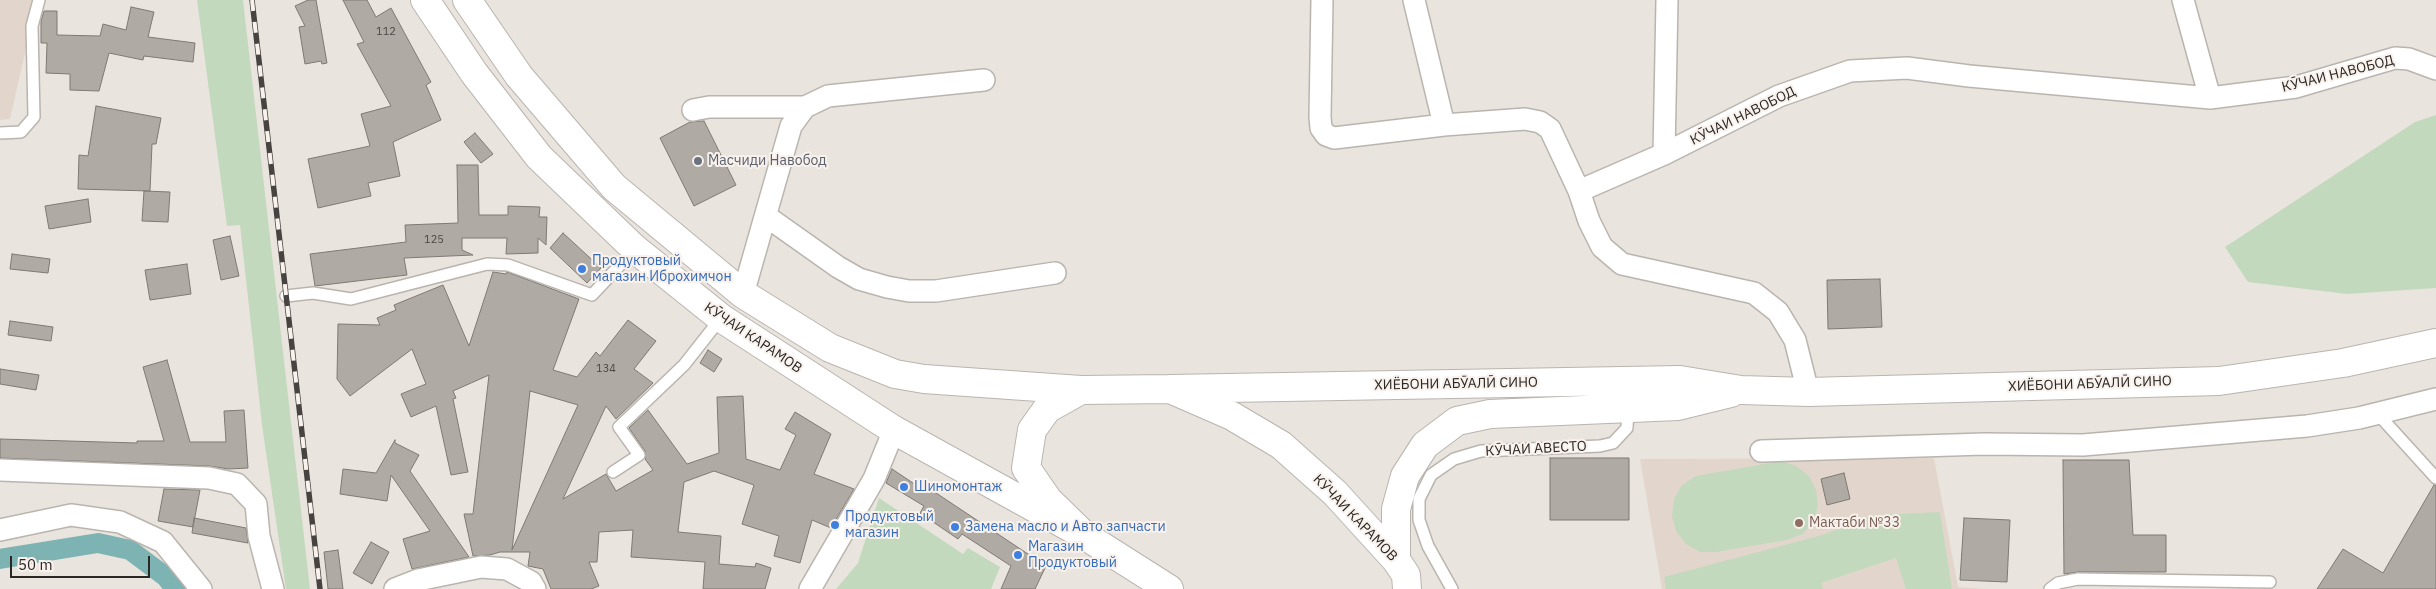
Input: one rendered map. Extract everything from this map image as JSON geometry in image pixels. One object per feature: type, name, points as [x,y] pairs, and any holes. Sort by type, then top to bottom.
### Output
[{"type":"main road","name":"КӮЧАИ КАРАМОВ","points":[[425,0],[474,73],[539,157],[635,249],[720,318],[894,430],[1084,535],[1169,589]]},
{"type":"main road","name":"КӮЧАИ КАРАМОВ","points":[[466,0],[519,76],[614,187],[743,294],[830,348],[895,374],[924,379],[1080,390],[1170,389],[1232,416],[1281,445],[1335,493],[1406,578]]},
{"type":"main road","name":"ХИЁБОНИ АБӮАЛӢ СИНО","points":[[1170,389],[1680,380],[1741,390],[1808,392],[2219,381],[2343,363],[2436,344]]},
{"type":"main road","name":"КӮЧАИ КАРАМОВ","points":[[1080,390],[1047,409],[1032,430],[1026,468],[1048,500],[1084,535]]},
{"type":"main road","name":"ХИЁБОНИ АБӮАЛӢ СИНО","points":[[1406,578],[1396,509],[1405,476],[1425,445],[1457,422],[1490,414],[1678,406],[1741,390]]},
{"type":"street","points":[[1322,0],[1320,118],[1326,135],[1334,138],[1444,124],[1525,119],[1540,122],[1550,129],[1579,191],[1589,221],[1602,247],[1622,264],[1754,293],[1778,312],[1795,340],[1808,392]]},
{"type":"street","points":[[1414,0],[1444,124]]},
{"type":"street","points":[[1664,154],[1667,0]]},
{"type":"street","points":[[2183,0],[2210,98]]},
{"type":"street","name":"КӮЧАИ НАВОБОД","points":[[1579,191],[1664,154],[1779,96],[1850,71],[1907,68],[1969,76],[2210,98],[2296,88],[2395,58],[2409,59],[2436,69]]},
{"type":"street","points":[[693,110],[709,108],[805,107],[828,96],[984,80]]},
{"type":"street","points":[[743,294],[791,126],[805,107]]},
{"type":"street","points":[[766,216],[838,267],[859,279],[887,287],[909,291],[936,291],[1055,273]]},
{"type":"street","points":[[1761,451],[1984,444],[2083,445],[2307,426],[2378,413],[2436,398]]},
{"type":"street","points":[[810,589],[874,479],[894,430]]},
{"type":"street","points":[[0,470],[210,478],[237,484],[256,504],[259,536],[273,589]]},
{"type":"street","points":[[0,530],[71,515],[120,522],[163,542],[201,589]]},
{"type":"street","points":[[395,589],[418,580],[481,568],[507,569],[531,582],[535,589]]},
{"type":"lane","points":[[0,133],[22,132],[34,117],[32,26],[39,0]]},
{"type":"lane","points":[[286,296],[313,293],[350,298],[487,264],[508,264],[592,295],[635,249]]},
{"type":"lane","points":[[614,472],[639,455],[619,427],[684,365],[720,318]]},
{"type":"lane","name":"КӮЧАИ АВЕСТО","points":[[1452,589],[1428,546],[1419,520],[1419,499],[1431,475],[1454,459],[1481,451],[1600,446],[1613,443],[1627,428],[1628,409]]},
{"type":"lane","points":[[2378,413],[2436,478]]},
{"type":"lane","points":[[2050,589],[2058,584],[2078,579],[2270,582]]},
{"type":"shaded area","points":[[0,0],[37,0],[10,119],[0,120]]},
{"type":"shaded area","name":"Мактаби №33","points":[[1934,458],[1958,587],[1987,589],[1662,589],[1640,459]]},
{"type":"green space","points":[[197,0],[243,0],[310,589],[286,589],[262,425],[240,225],[227,226]]},
{"type":"green space","points":[[2436,115],[2436,288],[2347,294],[2248,282],[2225,247],[2415,122]]},
{"type":"green space","points":[[1781,461],[1796,466],[1809,476],[1816,490],[1818,506],[1813,522],[1803,534],[1787,540],[1716,552],[1700,552],[1686,544],[1676,531],[1672,516],[1674,499],[1682,485],[1696,476]]},
{"type":"green space","points":[[879,498],[963,554],[968,548],[1000,567],[991,589],[836,589],[858,563]]},
{"type":"green space","points":[[1940,512],[1952,589],[1906,589],[1896,558],[1821,583],[1823,589],[1666,589],[1664,577],[1822,535],[1876,515]]},
{"type":"building","points":[[308,0],[316,0],[327,63],[322,64],[321,61],[305,64],[299,27],[305,26],[295,6]]},
{"type":"building","points":[[343,0],[367,0],[376,17],[391,8],[431,82],[426,85],[441,120],[393,142],[400,176],[368,183],[371,196],[318,208],[308,159],[370,146],[361,114],[391,106],[357,44],[364,42]]},
{"type":"building","points":[[131,7],[154,12],[148,37],[195,43],[193,62],[144,56],[143,60],[109,53],[99,91],[70,90],[70,74],[46,73],[47,43],[41,43],[41,21],[44,11],[57,11],[57,35],[100,36],[103,24],[126,30]]},
{"type":"building","points":[[96,106],[161,118],[156,144],[152,144],[150,191],[78,189],[79,155],[88,156]]},
{"type":"building","name":"Масчиди Навобод","points":[[704,121],[736,185],[694,206],[660,138],[690,122]]},
{"type":"building","points":[[475,133],[493,154],[481,163],[464,142]]},
{"type":"building","points":[[457,165],[478,165],[479,215],[508,215],[508,206],[540,207],[539,217],[547,217],[546,245],[538,238],[538,253],[506,254],[507,238],[462,238],[462,250],[473,255],[404,258],[407,275],[315,286],[310,254],[406,242],[405,225],[458,223]]},
{"type":"building","points":[[144,191],[170,192],[168,222],[142,221]]},
{"type":"building","points":[[88,199],[91,222],[49,229],[45,206]]},
{"type":"building","points":[[563,233],[601,268],[587,283],[550,248]]},
{"type":"building","points":[[230,236],[239,276],[221,280],[213,240]]},
{"type":"building","points":[[12,254],[50,259],[48,273],[10,269]]},
{"type":"building","points":[[187,264],[191,294],[150,300],[145,270]]},
{"type":"building","points":[[493,272],[506,274],[507,272],[579,299],[553,370],[577,377],[596,352],[600,356],[628,320],[656,341],[634,369],[653,383],[616,419],[606,406],[563,499],[606,474],[616,491],[653,470],[645,459],[645,451],[629,428],[648,410],[687,464],[719,453],[717,397],[743,396],[746,459],[780,470],[796,435],[785,429],[795,412],[831,434],[814,474],[854,489],[831,528],[812,520],[800,563],[774,556],[779,536],[742,524],[754,485],[714,471],[684,482],[678,532],[721,536],[719,564],[755,567],[756,563],[771,568],[765,589],[703,589],[705,562],[631,557],[633,530],[599,532],[597,562],[589,562],[599,586],[591,589],[551,589],[543,569],[528,566],[530,552],[500,552],[490,555],[473,556],[464,514],[473,514],[489,375],[453,391],[456,398],[453,399],[468,472],[451,475],[436,406],[411,417],[401,394],[426,384],[412,349],[350,396],[337,379],[338,324],[380,325],[377,318],[396,310],[394,305],[443,285],[469,346]],"holes":[[[530,391],[578,405],[512,550]]]},
{"type":"building","points":[[1880,279],[1882,327],[1828,329],[1827,280]]},
{"type":"building","points":[[10,321],[53,327],[51,341],[8,335]]},
{"type":"building","points":[[708,350],[722,359],[714,372],[700,363]]},
{"type":"building","points":[[167,360],[190,442],[226,442],[224,411],[244,410],[248,468],[229,469],[209,466],[0,458],[0,439],[137,443],[137,441],[164,441],[143,367]]},
{"type":"building","points":[[0,369],[39,375],[36,390],[0,384]]},
{"type":"building","points":[[395,440],[395,443],[419,455],[410,471],[469,557],[412,569],[403,539],[430,531],[391,475],[387,501],[340,494],[343,469],[376,473]]},
{"type":"building","points":[[1550,458],[1629,458],[1629,520],[1550,520]]},
{"type":"building","points":[[2063,460],[2129,460],[2133,535],[2166,535],[2166,572],[2078,572],[2064,574]]},
{"type":"building","points":[[892,469],[925,491],[927,487],[1046,566],[1035,589],[1001,589],[1011,566],[962,534],[958,539],[920,513],[924,506],[886,483]]},
{"type":"building","points":[[1844,473],[1850,499],[1827,505],[1821,479]]},
{"type":"building","points":[[2434,485],[2436,485],[2436,589],[2317,589],[2343,549],[2383,573]]},
{"type":"building","points":[[164,489],[200,490],[193,527],[158,521]]},
{"type":"building","points":[[194,518],[246,528],[248,543],[192,533]]},
{"type":"building","points":[[1964,518],[2010,520],[2007,582],[1960,580]]},
{"type":"building","points":[[371,542],[389,552],[372,584],[353,573]]},
{"type":"building","points":[[338,550],[343,589],[328,589],[324,552]]},
{"type":"waterway","points":[[0,559],[98,543],[130,550],[166,577],[175,589]]},
{"type":"railway","points":[[252,0],[320,589]]},
{"type":"place","name":"Масчиди Навобод","points":[[698,161]]},
{"type":"place","name":"Продуктовый магазин Иброхимчон","points":[[582,269]]},
{"type":"place","name":"Шиномонтаж","points":[[904,487]]},
{"type":"place","name":"Мактаби №33","points":[[1799,523]]},
{"type":"place","name":"Продуктовый магазин","points":[[835,525]]},
{"type":"place","name":"Замена масло и Авто запчасти","points":[[955,527]]},
{"type":"place","name":"Магазин Продуктовый","points":[[1018,555]]}]
